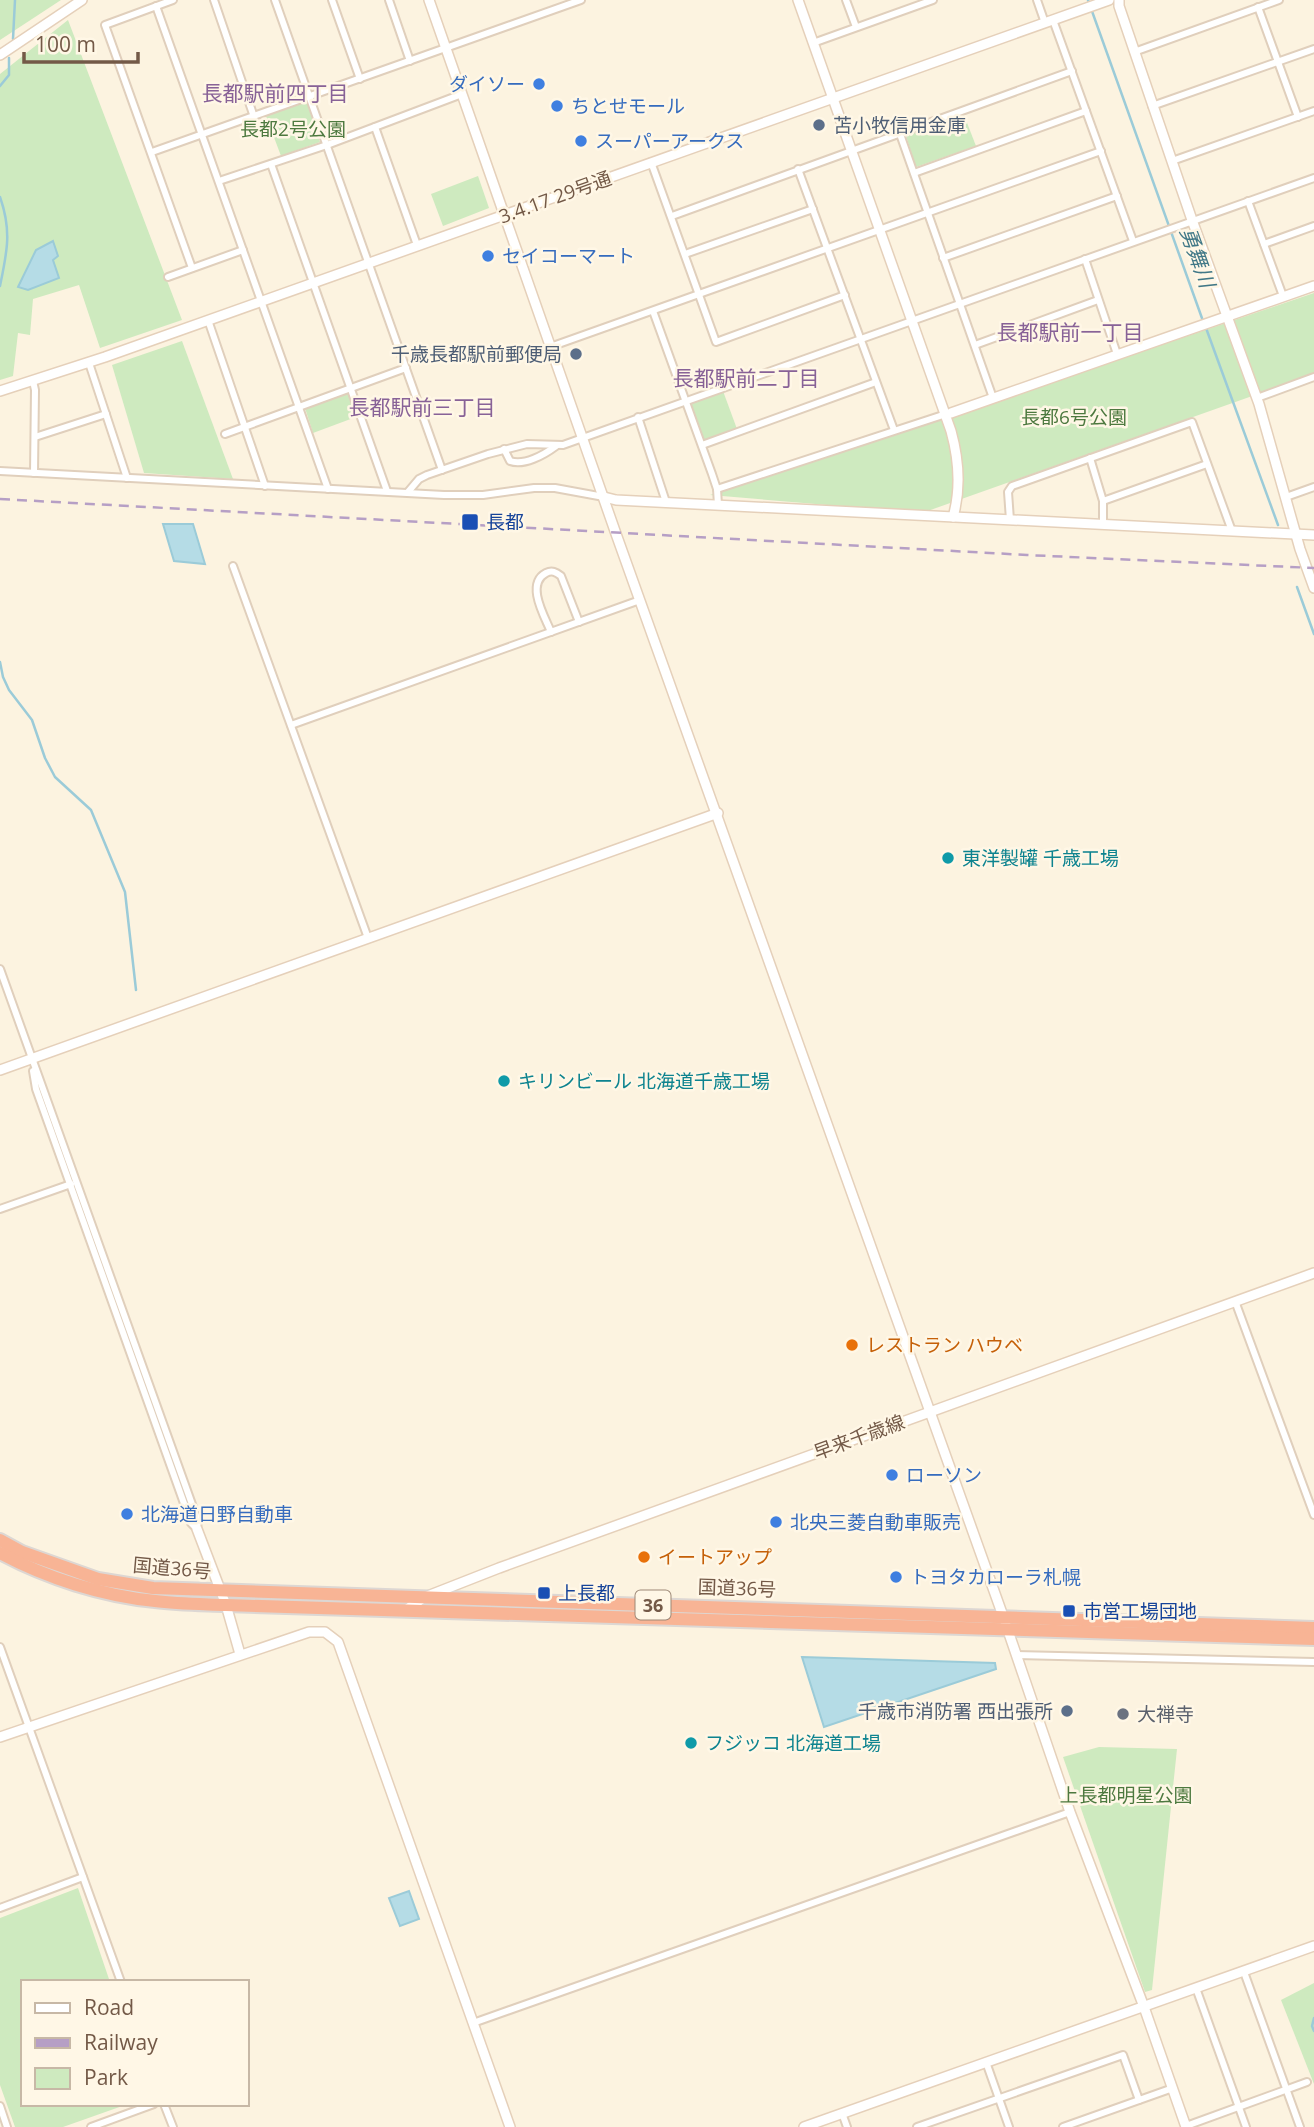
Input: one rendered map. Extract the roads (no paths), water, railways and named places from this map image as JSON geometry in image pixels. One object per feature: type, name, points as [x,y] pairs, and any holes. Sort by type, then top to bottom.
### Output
[{"type":"highway","name":"国道36号","points":[[0,1540],[22,1552],[98,1579],[153,1588],[1314,1628]]},
{"type":"highway","name":"国道36号","points":[[0,1553],[18,1563],[90,1588],[153,1601],[1314,1639]]},
{"type":"street","points":[[0,55],[82,0]]},
{"type":"street","points":[[173,0],[105,25],[192,268]]},
{"type":"street","points":[[214,0],[254,117]]},
{"type":"street","points":[[275,0],[442,470]]},
{"type":"street","points":[[332,0],[360,79]]},
{"type":"street","points":[[388,0],[410,61]]},
{"type":"street","points":[[429,0],[550,347],[1017,1655],[1070,1812],[1186,2126],[1307,2082]]},
{"type":"street","points":[[152,152],[580,0]]},
{"type":"street","points":[[797,0],[878,231],[948,414],[958,470],[958,497],[953,517]]},
{"type":"street","points":[[846,0],[856,27]]},
{"type":"street","points":[[813,43],[933,0]]},
{"type":"street","points":[[1037,0],[1072,71],[1133,242]]},
{"type":"street","points":[[1119,0],[1171,161],[1257,398],[1314,588]]},
{"type":"street","points":[[1134,52],[1279,0]]},
{"type":"street","name":"3.4.17 29号通","points":[[0,391],[89,363],[1107,1]]},
{"type":"street","points":[[156,6],[328,489]]},
{"type":"street","points":[[1258,7],[1298,117]]},
{"type":"street","points":[[1152,106],[1314,49]]},
{"type":"street","points":[[672,216],[1072,71]]},
{"type":"street","points":[[219,181],[327,145],[462,94]]},
{"type":"street","points":[[914,173],[1086,111]]},
{"type":"street","points":[[1171,161],[1314,111]]},
{"type":"street","points":[[375,127],[418,246]]},
{"type":"street","points":[[900,134],[993,398]]},
{"type":"street","points":[[550,347],[1101,152]]},
{"type":"street","points":[[652,162],[716,342],[845,295]]},
{"type":"street","points":[[271,164],[387,491]]},
{"type":"street","points":[[798,169],[894,430]]},
{"type":"street","points":[[504,449],[510,461],[517,464],[547,453],[556,446],[1314,178]]},
{"type":"street","points":[[943,258],[1117,196]]},
{"type":"street","points":[[1248,201],[1283,296]]},
{"type":"street","points":[[685,254],[813,209]]},
{"type":"street","points":[[1264,244],[1314,226]]},
{"type":"street","points":[[168,277],[243,250]]},
{"type":"street","points":[[1085,259],[1117,354]]},
{"type":"street","points":[[717,489],[948,414],[1314,286]]},
{"type":"street","points":[[975,345],[1098,300]]},
{"type":"street","points":[[653,311],[717,489],[718,505]]},
{"type":"street","points":[[208,320],[265,485]]},
{"type":"street","points":[[89,363],[127,478]]},
{"type":"street","points":[[225,434],[406,368]]},
{"type":"street","points":[[1257,398],[1314,379]]},
{"type":"street","points":[[33,381],[34,472]]},
{"type":"street","points":[[702,445],[876,382]]},
{"type":"street","points":[[35,437],[106,414]]},
{"type":"street","points":[[638,417],[666,502]]},
{"type":"street","points":[[1010,520],[1008,492],[1012,486],[1192,422],[1232,531]]},
{"type":"street","points":[[408,492],[419,479],[504,449],[527,444],[556,446]]},
{"type":"street","points":[[1090,458],[1103,501],[1103,524]]},
{"type":"street","points":[[1103,501],[1207,464]]},
{"type":"street","points":[[0,471],[483,495],[555,488],[616,500],[1314,535]]},
{"type":"street","points":[[1286,497],[1314,487]]},
{"type":"street","points":[[233,566],[368,938]]},
{"type":"street","points":[[551,632],[536,593],[539,579],[547,572],[555,571],[561,576],[579,622]]},
{"type":"street","points":[[291,725],[640,600]]},
{"type":"street","points":[[0,1070],[718,813]]},
{"type":"street","points":[[0,969],[73,1184],[198,1521],[197,1529],[226,1605],[240,1654]]},
{"type":"street","points":[[0,1209],[73,1184]]},
{"type":"street","name":"早来千歳線","points":[[407,1609],[425,1597],[499,1568],[1314,1273]]},
{"type":"street","points":[[1235,1301],[1314,1515]]},
{"type":"street","points":[[0,1737],[240,1654],[309,1632],[325,1632],[338,1642],[510,2127]]},
{"type":"street","points":[[0,1647],[120,1980]]},
{"type":"street","points":[[1017,1655],[1314,1662]]},
{"type":"street","points":[[473,2023],[1070,1812]]},
{"type":"street","points":[[0,1908],[83,1877]]},
{"type":"street","points":[[804,2127],[1314,1946]]},
{"type":"street","points":[[1244,1972],[1300,2127]]},
{"type":"street","points":[[1196,1988],[1246,2127]]},
{"type":"street","points":[[917,2127],[1124,2055],[1139,2100]]},
{"type":"street","points":[[986,2062],[1010,2127]]},
{"type":"street","points":[[1063,2127],[1172,2088]]},
{"type":"street","points":[[0,2106],[7,2127]]},
{"type":"street","points":[[91,2127],[149,2106]]},
{"type":"street","points":[[165,2106],[173,2127]]},
{"type":"street","points":[[842,2113],[847,2127]]},
{"type":"water","points":[[53,241],[58,256],[53,260],[59,278],[28,290],[18,287],[36,250]]},
{"type":"water","points":[[163,524],[193,524],[205,564],[174,561]]},
{"type":"water","points":[[802,1657],[995,1663],[996,1669],[824,1727]]},
{"type":"water","points":[[409,1891],[419,1919],[400,1926],[389,1898]]},
{"type":"waterway","points":[[13,39],[15,0]]},
{"type":"waterway","name":"勇舞川","points":[[1088,0],[1203,321]]},
{"type":"waterway","points":[[0,86],[9,75],[9,58]]},
{"type":"waterway","points":[[0,197],[6,220],[7,242],[0,286]]},
{"type":"waterway","name":"勇舞川","points":[[1206,328],[1278,525]]},
{"type":"waterway","name":"勇舞川","points":[[1297,587],[1314,634]]},
{"type":"waterway","points":[[0,662],[9,690],[32,720],[45,758],[55,777],[91,810],[125,892],[136,990]]},
{"type":"waterway","name":"勇舞川","points":[[1314,2018],[1314,2031]]},
{"type":"railway","points":[[0,499],[1314,568]]},
{"type":"place","name":"ダイソー","points":[[539,84]]},
{"type":"place","name":"ちとせモール","points":[[557,106]]},
{"type":"place","name":"苫小牧信用金庫","points":[[819,125]]},
{"type":"place","name":"スーパーアークス","points":[[581,141]]},
{"type":"place","name":"セイコーマート","points":[[488,256]]},
{"type":"place","name":"千歳長都駅前郵便局","points":[[576,354]]},
{"type":"place","name":"長都","points":[[470,522]]},
{"type":"place","name":"東洋製罐 千歳工場","points":[[948,858]]},
{"type":"place","name":"キリンビール 北海道千歳工場","points":[[504,1081]]},
{"type":"place","name":"レストラン ハウベ","points":[[852,1345]]},
{"type":"place","name":"ローソン","points":[[892,1475]]},
{"type":"place","name":"北海道日野自動車","points":[[127,1514]]},
{"type":"place","name":"北央三菱自動車販売","points":[[776,1522]]},
{"type":"place","name":"イートアップ","points":[[644,1557]]},
{"type":"place","name":"トヨタカローラ札幌","points":[[896,1577]]},
{"type":"place","name":"上長都","points":[[544,1593]]},
{"type":"place","name":"市営工場団地","points":[[1069,1611]]},
{"type":"place","name":"千歳市消防署 西出張所","points":[[1067,1711]]},
{"type":"place","name":"大禅寺","points":[[1123,1714]]},
{"type":"place","name":"フジッコ 北海道工場","points":[[691,1743]]},
{"type":"district","name":"長都駅前四丁目","points":[[275,93]]},
{"type":"district","name":"長都駅前一丁目","points":[[1070,332]]},
{"type":"district","name":"長都駅前二丁目","points":[[746,378]]},
{"type":"district","name":"長都駅前三丁目","points":[[422,407]]},
{"type":"park label","name":"長都2号公園","points":[[293,129]]},
{"type":"park label","name":"長都6号公園","points":[[1074,417]]},
{"type":"park label","name":"上長都明星公園","points":[[1126,1795]]}]
